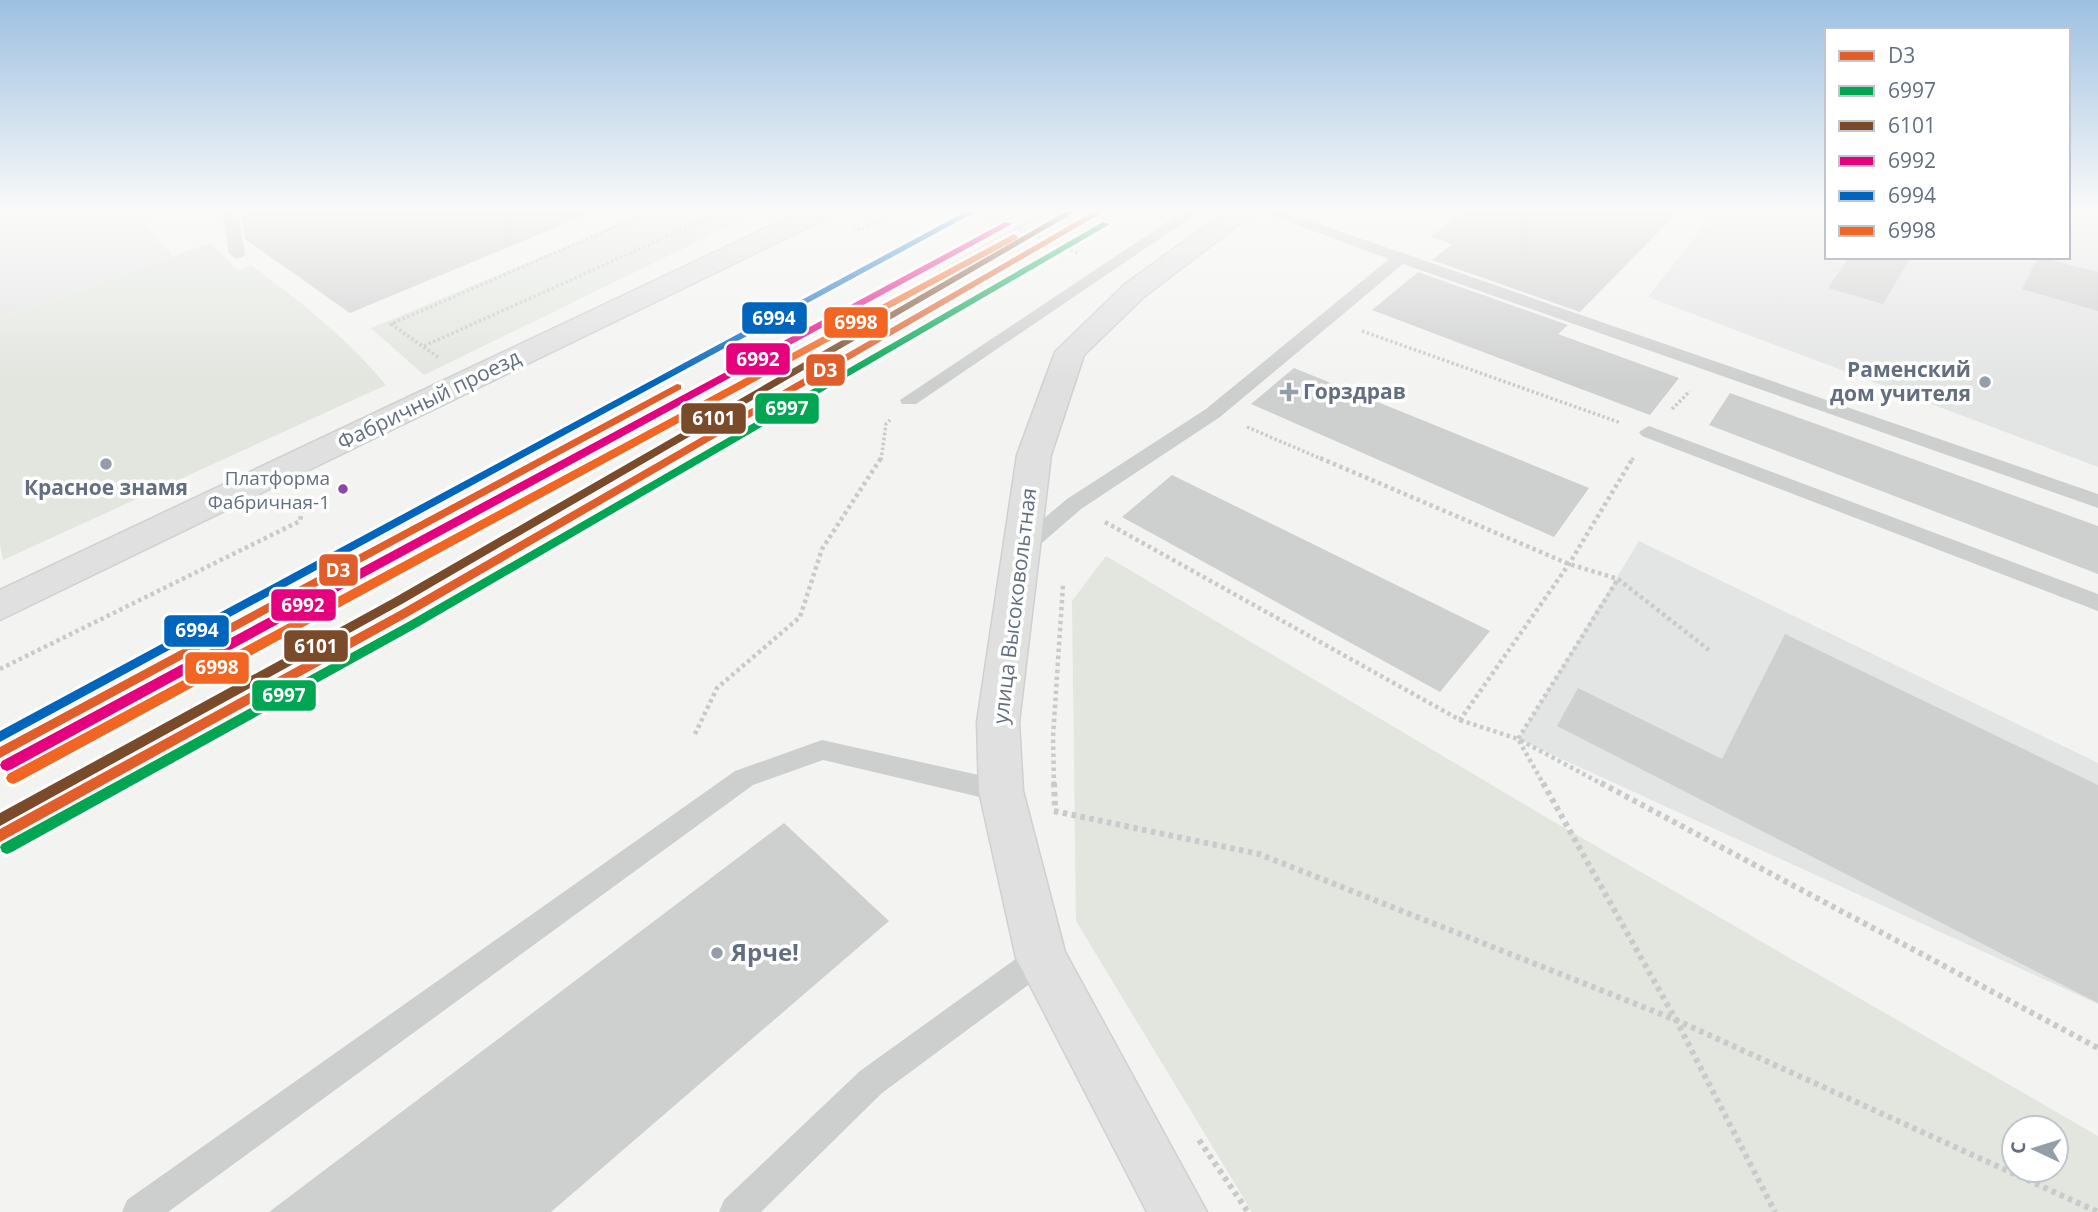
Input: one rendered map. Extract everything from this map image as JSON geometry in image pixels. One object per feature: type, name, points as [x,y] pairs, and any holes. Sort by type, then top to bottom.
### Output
[{"type":"street","name":"Фабричный проезд","points":[[0,606],[703,269]]},
{"type":"street","name":"улица Высоковольтная","points":[[1164,269],[1135,290],[1070,352],[1034,456],[1019,551],[998,722],[1001,791],[1041,958],[1178,1212]]},
{"type":"lane","points":[[909,400],[1107,269]]},
{"type":"lane","points":[[1019,551],[1074,504],[1213,413],[1388,269]]},
{"type":"lane","points":[[1431,269],[2098,501]]},
{"type":"lane","points":[[1649,432],[2098,603]]},
{"type":"lane","points":[[139,1212],[744,778],[822,750],[1001,791]]},
{"type":"lane","points":[[736,1212],[872,1082],[1041,958]]},
{"type":"path","points":[[441,359],[391,324],[519,269]]},
{"type":"path","points":[[424,346],[596,269]]},
{"type":"path","points":[[939,272],[945,269]]},
{"type":"path","points":[[1328,319],[1649,432]]},
{"type":"path","points":[[695,734],[717,688],[800,617],[822,550],[880,463],[886,424],[909,400]]},
{"type":"path","points":[[1213,413],[1569,564],[1618,579],[1709,650]]},
{"type":"path","points":[[0,668],[300,521],[307,484],[319,453]]},
{"type":"path","points":[[1074,504],[1460,720],[1518,740],[2098,1048]]},
{"type":"path","points":[[1460,720],[1569,564]]},
{"type":"path","points":[[1055,825],[1053,737],[1064,574]]},
{"type":"path","points":[[1518,740],[1618,579]]},
{"type":"path","points":[[1518,740],[1676,1020],[1775,1212]]},
{"type":"path","points":[[1001,791],[1055,812],[1259,854],[1676,1020],[2098,1212]]},
{"type":"path","points":[[1195,1134],[1248,1212]]},
{"type":"shaded area","points":[[0,269],[138,269],[0,318]]},
{"type":"shaded area","name":"Красное знамя","points":[[138,269],[256,269],[338,335],[386,385],[3,560],[0,544],[0,318]]},
{"type":"shaded area","points":[[513,269],[642,269],[424,375],[371,328]]},
{"type":"shaded area","name":"Раменский дом учителя","points":[[1670,269],[2098,269],[2098,467],[1648,297]]},
{"type":"shaded area","points":[[1639,541],[2098,763],[2098,1004],[1518,739]]},
{"type":"shaded area","points":[[1106,556],[1544,816],[2060,1114],[2000,1114],[2000,1184],[2070,1184],[2070,1120],[2098,1136],[2098,1212],[1252,1212],[1076,921],[1072,601]]},
{"type":"building","points":[[287,269],[457,269],[350,313]]},
{"type":"building","points":[[1456,269],[1623,269],[1580,312]]},
{"type":"building","points":[[1841,269],[1904,269],[1883,304],[1828,288]]},
{"type":"building","points":[[2032,269],[2084,269],[2098,272],[2098,311],[2022,289]]},
{"type":"building","points":[[1418,272],[1568,325],[1558,334],[1679,378],[1650,415],[1372,310]]},
{"type":"building","points":[[1294,368],[1589,488],[1554,537],[1251,404]]},
{"type":"building","points":[[1730,393],[2098,526],[2098,574],[1709,425]]},
{"type":"building","points":[[1172,475],[1490,631],[1440,692],[1122,517]]},
{"type":"building","points":[[1785,634],[2098,785],[2098,1003],[1557,726],[1578,688],[1722,759]]},
{"type":"building","points":[[784,823],[889,921],[551,1212],[269,1212]]},
{"type":"transit line","name":"6994","points":[[0,737],[866,269]]},
{"type":"transit line","name":"6992","points":[[7,765],[926,269]]},
{"type":"transit line","name":"6998","points":[[13,778],[956,269]]},
{"type":"transit line","name":"6101","points":[[0,820],[398,601],[973,269]]},
{"type":"transit line","name":"D3","points":[[0,836],[405,613],[1001,269]]},
{"type":"transit line","name":"6997","points":[[7,848],[412,625],[1029,269]]},
{"type":"transit line","name":"D3","points":[[0,753],[677,387]]},
{"type":"place","name":"Раменский дом учителя","points":[[1985,382]]},
{"type":"place","name":"Горздрав","points":[[1289,392]]},
{"type":"place","name":"Красное знамя","points":[[106,464]]},
{"type":"place","name":"Платформа Фабричная-1","points":[[343,489]]},
{"type":"place","name":"Ярче!","points":[[717,953]]}]
